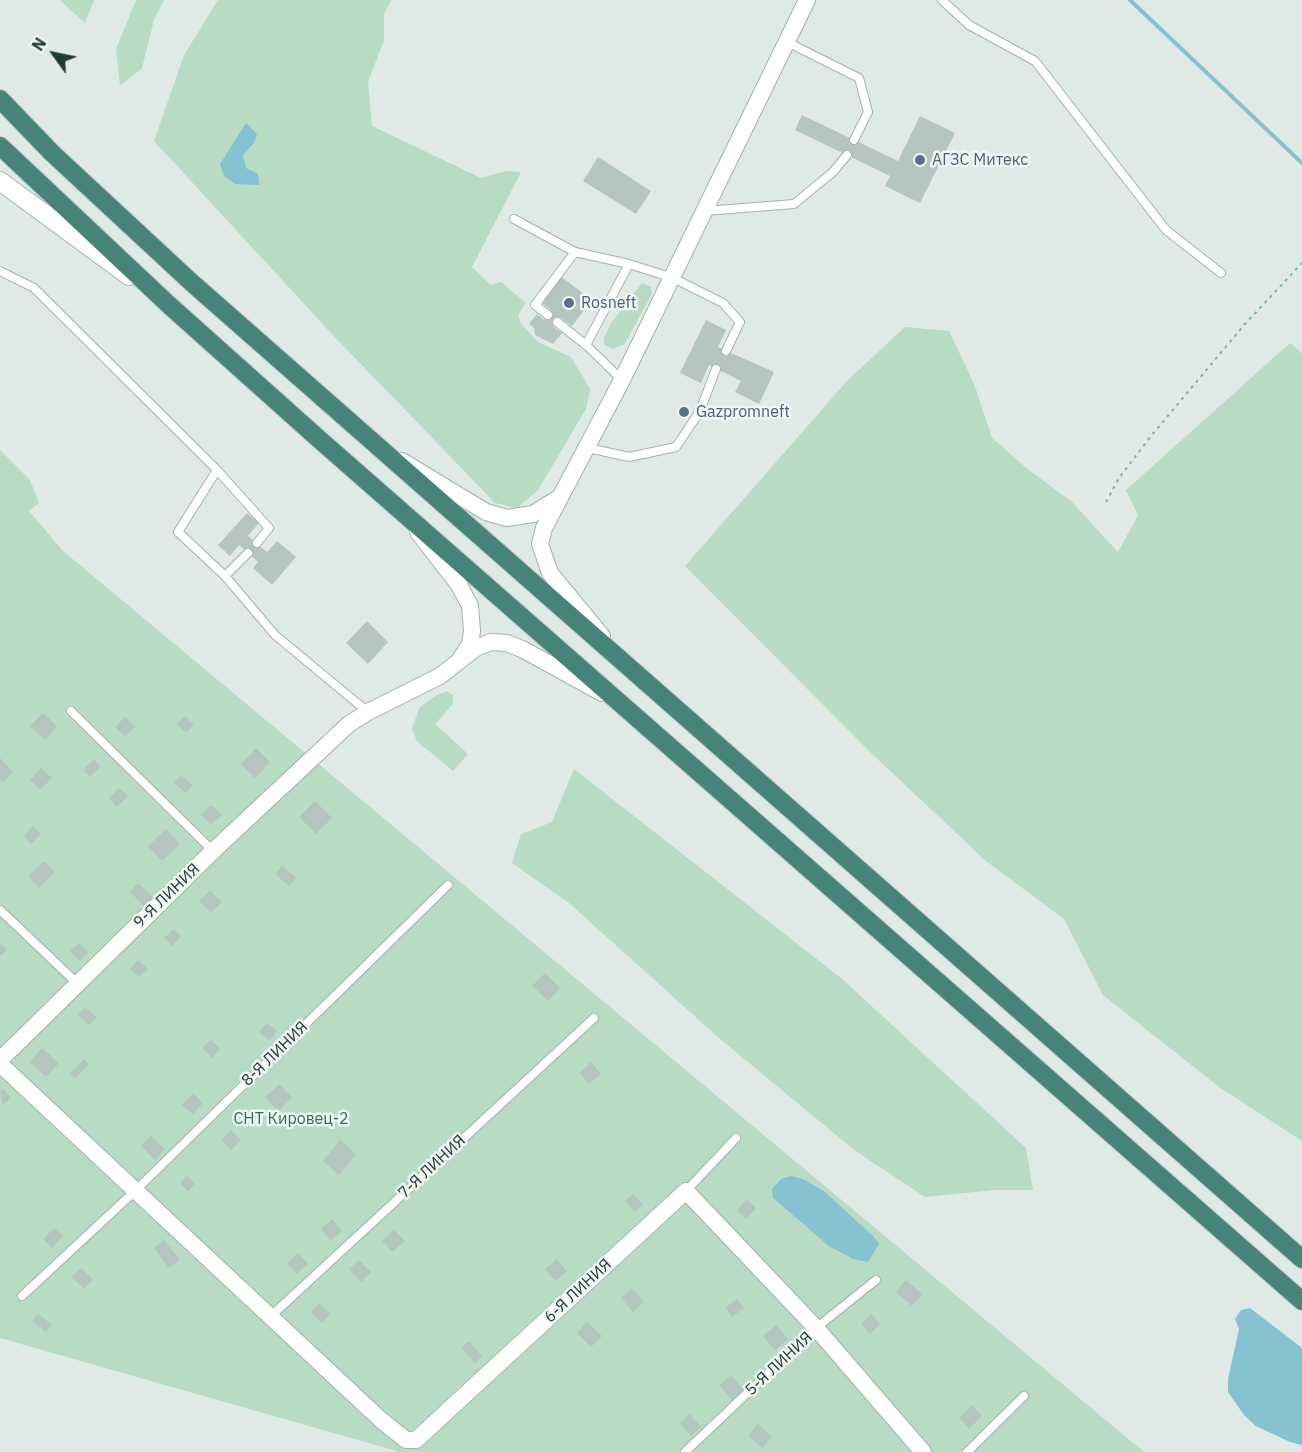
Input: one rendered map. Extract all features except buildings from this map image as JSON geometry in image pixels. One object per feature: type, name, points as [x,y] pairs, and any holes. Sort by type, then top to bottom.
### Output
[{"type":"highway","points":[[0,99],[52,153],[191,282],[386,451],[621,661],[1302,1259]]},
{"type":"highway","points":[[0,146],[169,305],[1302,1301]]},
{"type":"main road","points":[[0,181],[169,305]]},
{"type":"street","points":[[621,661],[550,573],[540,543],[544,528],[557,498],[588,448],[673,279],[807,0]]},
{"type":"street","points":[[386,451],[486,512],[507,518],[533,514],[557,498]]},
{"type":"street","points":[[402,511],[459,585],[470,606],[472,619],[470,644],[457,664]]},
{"type":"street","name":"9-Я ЛИНИЯ","points":[[0,1062],[213,851],[337,735],[368,712],[388,704],[457,664],[476,648],[491,642],[507,643],[524,650],[621,704]]},
{"type":"street","points":[[0,1062],[135,1191],[271,1316]]},
{"type":"street","points":[[686,1191],[816,1328],[923,1452]]},
{"type":"street","name":"6-Я ЛИНИЯ","points":[[271,1316],[381,1420],[406,1440],[416,1440],[686,1191]]},
{"type":"lane","points":[[942,0],[969,25],[1035,61],[1166,230],[1221,273]]},
{"type":"lane","points":[[787,42],[859,78],[868,112],[854,140]]},
{"type":"lane","points":[[705,211],[794,204],[833,172],[847,155]]},
{"type":"lane","points":[[514,219],[575,252],[629,264],[673,279],[723,303],[740,322],[726,351]]},
{"type":"lane","points":[[548,315],[535,305],[575,252]]},
{"type":"lane","points":[[586,345],[629,264]]},
{"type":"lane","points":[[0,271],[34,288],[217,470],[269,528],[257,543]]},
{"type":"lane","points":[[557,322],[586,345],[622,380]]},
{"type":"lane","points":[[588,448],[629,457],[676,447],[700,411],[716,369]]},
{"type":"lane","points":[[217,470],[178,532],[225,576],[275,635],[368,712]]},
{"type":"lane","points":[[225,576],[248,553]]},
{"type":"lane","points":[[71,711],[213,851]]},
{"type":"lane","name":"8-Я ЛИНИЯ","points":[[22,1296],[135,1191],[448,885]]},
{"type":"lane","points":[[0,910],[78,984]]},
{"type":"lane","name":"7-Я ЛИНИЯ","points":[[271,1316],[594,1018]]},
{"type":"lane","name":"6-Я ЛИНИЯ","points":[[686,1191],[736,1138]]},
{"type":"lane","name":"5-Я ЛИНИЯ","points":[[685,1452],[816,1328],[876,1280]]},
{"type":"lane","points":[[967,1452],[1024,1396]]},
{"type":"path","points":[[1106,502],[1119,478],[1151,436],[1245,324],[1302,263]]},
{"type":"green space","points":[[60,0],[94,0],[85,23]]},
{"type":"green space","points":[[136,0],[164,0],[154,20],[142,68],[120,86],[116,49]]},
{"type":"green space","points":[[218,0],[391,0],[384,14],[384,40],[368,82],[372,126],[481,178],[506,171],[521,172],[472,267],[491,285],[501,282],[526,303],[518,315],[520,322],[538,342],[571,357],[590,389],[586,409],[538,490],[517,508],[495,503],[330,332],[154,141],[184,55]]},
{"type":"green space","points":[[642,283],[651,287],[652,294],[624,345],[612,349],[604,344],[604,338],[611,323]]},
{"type":"green space","points":[[905,327],[949,331],[975,386],[992,438],[1029,470],[1072,502],[1118,552],[1138,515],[1126,490],[1290,343],[1302,353],[1302,1141],[1219,1087],[1103,995],[1064,919],[986,861],[871,753],[685,566],[847,381]]},
{"type":"green space","name":"СНТ Кировец-2","points":[[0,450],[30,480],[39,503],[29,511],[63,551],[1144,1452],[400,1452],[0,1338]]},
{"type":"green space","points":[[447,691],[453,695],[453,704],[435,724],[468,754],[453,771],[417,741],[412,729],[419,708],[433,697]]},
{"type":"green space","points":[[574,769],[841,978],[1026,1148],[1033,1190],[995,1190],[925,1197],[854,1150],[719,1038],[569,903],[512,863],[521,834],[552,822]]},
{"type":"water","points":[[246,123],[257,134],[254,143],[243,155],[246,168],[258,174],[259,185],[235,184],[224,176],[220,164]]},
{"type":"water","points":[[791,1176],[803,1179],[825,1192],[874,1237],[879,1244],[868,1262],[853,1259],[829,1246],[773,1198],[772,1189],[781,1179]]},
{"type":"water","points":[[1250,1308],[1302,1348],[1302,1445],[1290,1442],[1256,1426],[1244,1415],[1228,1392],[1228,1379],[1239,1329],[1235,1319],[1241,1310]]},
{"type":"waterway","points":[[1130,0],[1302,163]]},
{"type":"place","name":"АГЗС Митекс","points":[[920,160]]},
{"type":"place","name":"Rosneft","points":[[569,303]]},
{"type":"place","name":"Gazpromneft","points":[[684,412]]}]
